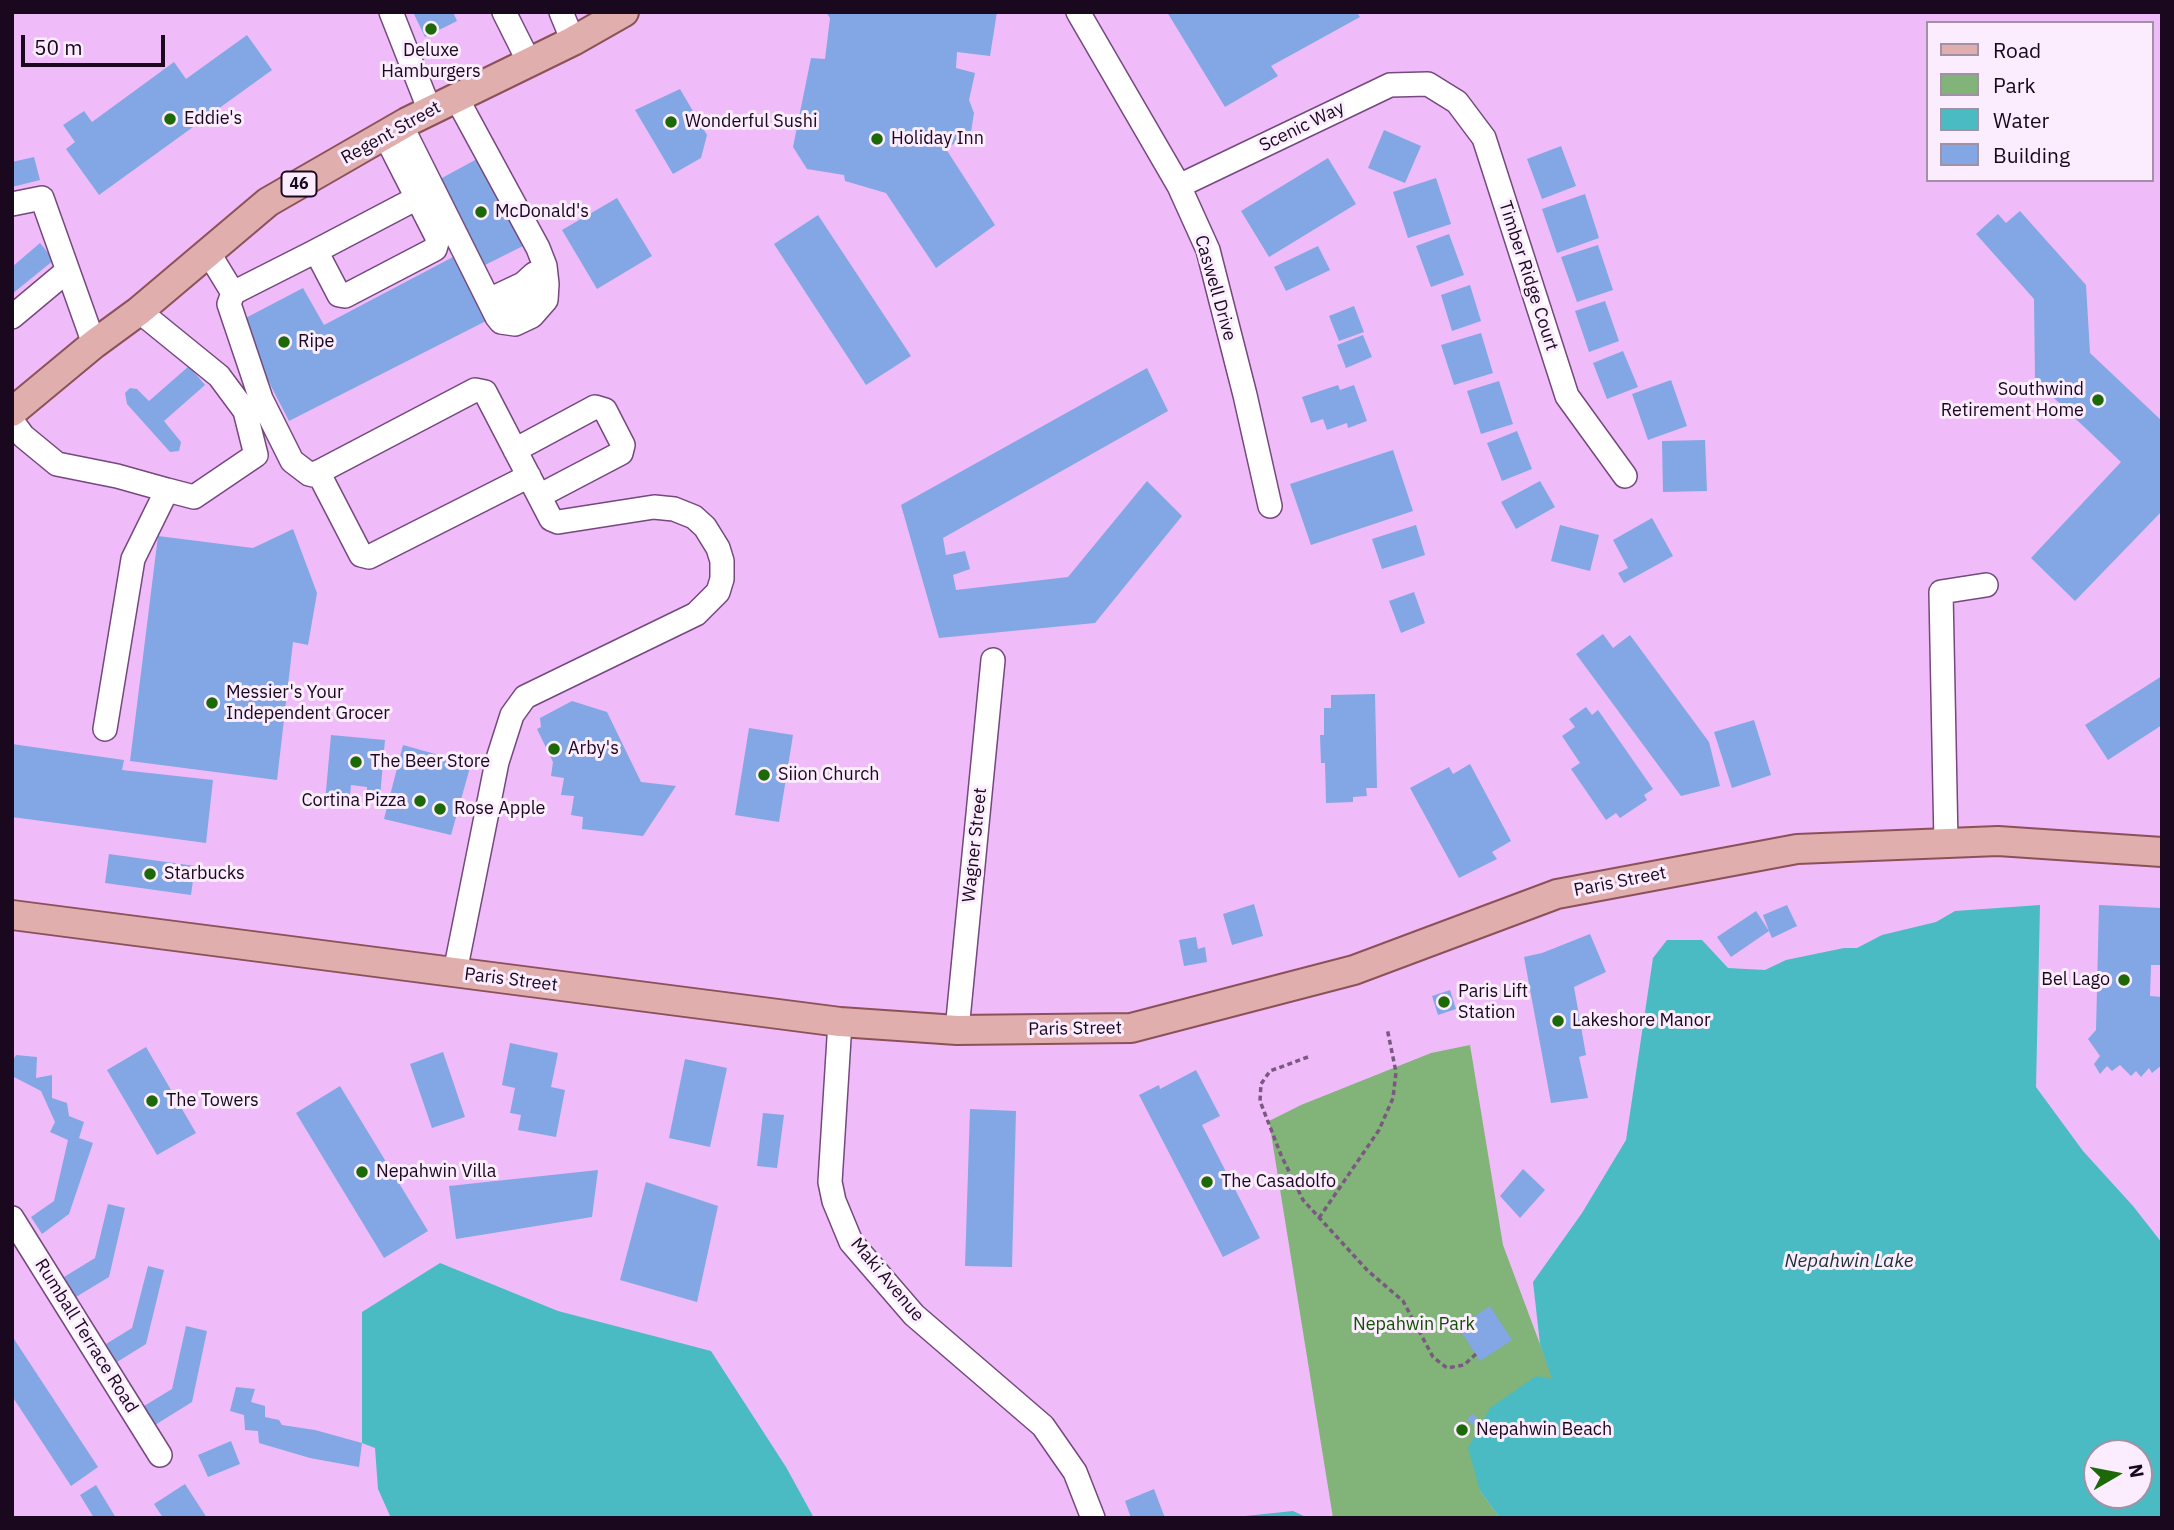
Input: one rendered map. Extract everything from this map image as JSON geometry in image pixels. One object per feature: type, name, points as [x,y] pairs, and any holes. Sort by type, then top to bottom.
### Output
[{"type":"main road","name":"Regent Street","points":[[12,412],[94,344],[139,311],[268,202],[430,110],[573,41],[623,12]]},
{"type":"main road","name":"Paris Street","points":[[12,915],[840,1022],[957,1030],[1131,1028],[1354,970],[1557,894],[1797,849],[1998,841],[2162,852]]},
{"type":"street","points":[[391,12],[430,110]]},
{"type":"street","points":[[405,12],[410,30],[408,58]]},
{"type":"street","points":[[504,12],[529,62]]},
{"type":"street","points":[[561,12],[573,41]]},
{"type":"street","name":"Caswell Drive","points":[[1078,12],[1179,186],[1208,250],[1270,506]]},
{"type":"street","name":"Scenic Way","points":[[1179,186],[1390,85],[1428,84]]},
{"type":"street","name":"Timber Ridge Court","points":[[1428,84],[1457,102],[1484,138],[1567,396],[1625,476]]},
{"type":"street","points":[[393,130],[501,322],[515,324],[532,316],[546,300],[545,266],[538,248],[456,97]]},
{"type":"street","points":[[316,251],[339,295],[345,296],[435,249],[438,239],[417,198],[393,130]]},
{"type":"street","points":[[493,309],[534,274],[528,249],[501,197],[497,174]]},
{"type":"street","points":[[12,204],[42,198],[94,344]]},
{"type":"street","points":[[417,198],[233,293],[229,304],[261,399],[292,461],[309,474],[318,472],[475,390],[485,392],[551,519],[558,522],[653,507],[674,509],[694,517],[705,527],[719,548],[722,561],[722,579],[718,592],[696,614],[525,696],[512,715],[497,762],[455,972]]},
{"type":"street","points":[[208,252],[233,293]]},
{"type":"street","points":[[12,317],[67,271]]},
{"type":"street","points":[[12,421],[23,436],[57,464],[117,476],[194,497],[256,455],[245,411],[219,376],[139,311]]},
{"type":"street","points":[[318,472],[361,555],[369,557],[534,486],[621,453],[623,445],[605,410],[595,407],[515,450]]},
{"type":"street","points":[[104,729],[132,559],[167,490]]},
{"type":"street","points":[[1946,843],[1941,592],[1986,585]]},
{"type":"street","name":"Wagner Street","points":[[957,1030],[993,660]]},
{"type":"street","name":"Maki Avenue","points":[[840,1022],[830,1182],[834,1200],[851,1242],[914,1315],[1044,1426],[1075,1472],[1093,1518]]},
{"type":"street","name":"Rumball Terrace Road","points":[[12,1218],[159,1455]]},
{"type":"path","points":[[1319,1219],[1379,1130],[1393,1098],[1396,1072],[1387,1028]]},
{"type":"path","points":[[1308,1057],[1270,1071],[1261,1084],[1260,1101],[1281,1155],[1303,1200],[1368,1271],[1403,1301],[1433,1357],[1447,1367],[1464,1364],[1476,1354]]},
{"type":"green space","name":"Nepahwin Park","points":[[1470,1045],[1503,1245],[1553,1379],[1480,1491],[1500,1518],[1333,1518],[1269,1121],[1301,1105],[1431,1053]]},
{"type":"water","name":"Nepahwin Lake","points":[[2040,905],[2036,1087],[2083,1151],[2133,1206],[2162,1243],[2162,1518],[1500,1518],[1480,1491],[1468,1448],[1490,1408],[1536,1376],[1552,1379],[1540,1344],[1533,1282],[1582,1213],[1626,1140],[1653,958],[1667,940],[1702,940],[1728,968],[1765,970],[1786,960],[1844,948],[1857,948],[1882,935],[1936,922],[1955,911]]},
{"type":"water","points":[[440,1263],[558,1311],[711,1351],[786,1467],[814,1518],[391,1518],[378,1489],[375,1448],[362,1443],[362,1312]]},
{"type":"water","points":[[1293,1511],[1308,1518],[1243,1518],[1245,1516]]},
{"type":"building","name":"Deluxe Hamburgers","points":[[413,12],[453,12],[457,21],[425,37]]},
{"type":"building","name":"Holiday Inn","points":[[826,12],[997,12],[990,56],[957,52],[956,68],[975,73],[969,100],[974,113],[971,132],[946,149],[995,225],[936,268],[886,193],[845,181],[844,175],[807,169],[793,147],[811,58],[825,59],[830,18]]},
{"type":"building","points":[[1167,12],[1357,12],[1360,17],[1271,66],[1278,76],[1225,107]]},
{"type":"building","points":[[247,35],[272,70],[99,195],[66,149],[75,142],[63,125],[84,111],[92,122],[174,62],[186,79]]},
{"type":"building","name":"Wonderful Sushi","points":[[680,89],[707,135],[701,158],[673,174],[635,110]]},
{"type":"building","points":[[1384,130],[1421,146],[1405,183],[1368,168]]},
{"type":"building","points":[[1561,146],[1576,186],[1542,199],[1527,159]]},
{"type":"building","points":[[34,157],[40,180],[12,187],[12,162]]},
{"type":"building","points":[[1328,158],[1356,204],[1269,257],[1241,211]]},
{"type":"building","name":"McDonald's","points":[[477,159],[523,246],[485,265],[440,179]]},
{"type":"building","points":[[1436,178],[1451,224],[1408,238],[1393,192]]},
{"type":"building","points":[[1585,194],[1599,238],[1557,253],[1542,209]]},
{"type":"building","points":[[617,198],[652,256],[597,289],[562,230]]},
{"type":"building","name":"Southwind Retirement Home","points":[[2020,211],[2086,285],[2090,353],[2162,421],[2162,511],[2075,601],[2031,558],[2121,462],[2035,380],[2034,299],[1976,234],[1998,214],[2006,223]]},
{"type":"building","points":[[818,215],[911,356],[866,385],[774,244]]},
{"type":"building","points":[[1449,234],[1464,275],[1431,287],[1416,246]]},
{"type":"building","points":[[40,243],[54,260],[12,294],[12,267]]},
{"type":"building","points":[[1598,245],[1613,290],[1577,302],[1561,257]]},
{"type":"building","points":[[1318,246],[1330,270],[1286,291],[1274,267]]},
{"type":"building","points":[[453,257],[486,321],[289,421],[238,322],[303,288],[324,325]]},
{"type":"building","points":[[1470,285],[1481,321],[1452,331],[1441,295]]},
{"type":"building","points":[[1605,301],[1619,341],[1589,352],[1575,311]]},
{"type":"building","points":[[1354,306],[1364,332],[1339,341],[1329,316]]},
{"type":"building","points":[[1481,333],[1493,373],[1454,385],[1441,345]]},
{"type":"building","points":[[1363,335],[1372,357],[1346,368],[1337,345]]},
{"type":"building","points":[[1623,351],[1638,387],[1607,399],[1593,363]]},
{"type":"building","points":[[189,366],[205,385],[164,421],[181,442],[179,451],[170,452],[127,404],[125,393],[130,388],[137,389],[149,401]]},
{"type":"building","points":[[1147,368],[1168,411],[943,538],[946,555],[965,551],[970,569],[953,575],[956,590],[1068,577],[1147,481],[1182,516],[1095,623],[939,638],[901,505]]},
{"type":"building","points":[[1671,380],[1687,426],[1648,440],[1632,394]]},
{"type":"building","points":[[1499,381],[1513,424],[1481,434],[1467,391]]},
{"type":"building","points":[[1338,385],[1340,390],[1354,385],[1367,421],[1348,428],[1347,423],[1327,430],[1323,419],[1311,423],[1302,397]]},
{"type":"building","points":[[1517,431],[1532,469],[1502,481],[1487,443]]},
{"type":"building","points":[[1705,440],[1707,491],[1663,492],[1662,441]]},
{"type":"building","points":[[1393,450],[1413,511],[1311,545],[1290,484]]},
{"type":"building","points":[[1540,481],[1555,507],[1516,529],[1501,502]]},
{"type":"building","points":[[1652,518],[1673,556],[1624,583],[1618,573],[1628,568],[1613,540]]},
{"type":"building","points":[[1416,525],[1425,555],[1382,569],[1372,539]]},
{"type":"building","points":[[1560,525],[1599,535],[1590,571],[1551,561]]},
{"type":"building","name":"Messier's Your Independent Grocer","points":[[293,529],[317,593],[308,645],[293,642],[277,780],[130,761],[158,536],[253,548]]},
{"type":"building","points":[[1414,592],[1425,623],[1401,633],[1389,601]]},
{"type":"building","points":[[1603,634],[1613,648],[1630,635],[1709,742],[1720,786],[1681,796],[1576,654]]},
{"type":"building","points":[[2162,676],[2162,725],[2108,760],[2085,725]]},
{"type":"building","points":[[1375,694],[1377,788],[1366,788],[1367,796],[1353,797],[1353,802],[1326,803],[1325,763],[1321,763],[1320,735],[1324,735],[1324,708],[1331,708],[1331,695]]},
{"type":"building","points":[[572,701],[607,712],[641,782],[676,786],[643,836],[582,829],[583,817],[571,815],[574,796],[561,795],[564,778],[551,776],[553,762],[537,729],[541,727],[540,718]]},
{"type":"building","points":[[1586,707],[1592,715],[1598,710],[1653,789],[1644,795],[1647,800],[1620,818],[1616,813],[1606,820],[1571,769],[1580,763],[1562,736],[1575,727],[1569,719]]},
{"type":"building","points":[[1754,720],[1771,775],[1732,788],[1714,732]]},
{"type":"building","name":"Siion Church","points":[[749,728],[793,735],[779,822],[735,815]]},
{"type":"building","name":"The Beer Store","points":[[331,735],[385,740],[380,797],[367,795],[367,787],[351,785],[349,805],[325,802]]},
{"type":"building","points":[[12,744],[124,760],[122,770],[213,780],[206,843],[12,817]]},
{"type":"building","points":[[403,745],[471,764],[451,835],[384,819]]},
{"type":"building","points":[[1470,764],[1511,841],[1492,852],[1497,859],[1459,878],[1410,788],[1449,767],[1453,774]]},
{"type":"building","name":"Starbucks","points":[[109,854],[195,866],[191,895],[105,883]]},
{"type":"building","points":[[1254,904],[1263,936],[1232,945],[1223,914]]},
{"type":"building","points":[[1787,905],[1797,926],[1772,938],[1763,915]]},
{"type":"building","name":"Bel Lago","points":[[2099,905],[2162,908],[2162,965],[2151,965],[2150,996],[2162,997],[2162,1065],[2152,1073],[2149,1068],[2141,1077],[2136,1071],[2131,1076],[2120,1065],[2112,1071],[2107,1066],[2100,1074],[2094,1064],[2100,1056],[2088,1039],[2096,1030]]},
{"type":"building","points":[[1756,911],[1769,931],[1731,957],[1717,937]]},
{"type":"building","name":"Lakeshore Manor","points":[[1590,934],[1606,972],[1574,987],[1586,1055],[1579,1057],[1588,1098],[1551,1103],[1524,957],[1542,953]]},
{"type":"building","points":[[1196,937],[1198,949],[1205,947],[1207,962],[1184,966],[1179,940]]},
{"type":"building","name":"Paris Lift Station","points":[[1450,990],[1456,1009],[1438,1015],[1432,996]]},
{"type":"building","points":[[510,1043],[558,1053],[551,1087],[565,1090],[556,1137],[518,1130],[521,1115],[510,1113],[515,1088],[502,1085]]},
{"type":"building","name":"The Towers","points":[[146,1047],[196,1133],[157,1155],[107,1070]]},
{"type":"building","points":[[443,1052],[465,1117],[432,1128],[410,1064]]},
{"type":"building","points":[[16,1055],[37,1057],[36,1078],[52,1075],[52,1098],[67,1103],[69,1116],[84,1122],[79,1138],[93,1143],[69,1214],[42,1234],[31,1217],[54,1201],[68,1140],[50,1132],[55,1122],[41,1091],[12,1076],[12,1062]]},
{"type":"building","points":[[685,1059],[727,1068],[710,1147],[669,1138]]},
{"type":"building","name":"The Casadolfo","points":[[1196,1070],[1220,1116],[1202,1125],[1260,1238],[1223,1257],[1139,1095],[1159,1085],[1160,1089]]},
{"type":"building","name":"Nepahwin Villa","points":[[340,1086],[428,1231],[384,1258],[296,1113]]},
{"type":"building","points":[[970,1109],[1016,1111],[1012,1267],[965,1266]]},
{"type":"building","points":[[763,1113],[784,1115],[777,1168],[757,1166]]},
{"type":"building","points":[[1523,1169],[1545,1190],[1520,1218],[1500,1196]]},
{"type":"building","points":[[598,1170],[592,1217],[456,1239],[449,1186]]},
{"type":"building","points":[[646,1182],[718,1206],[697,1302],[620,1280]]},
{"type":"building","points":[[108,1204],[125,1208],[109,1277],[76,1297],[64,1277],[95,1258]]},
{"type":"building","points":[[148,1266],[164,1270],[146,1344],[117,1362],[106,1344],[132,1328]]},
{"type":"building","points":[[1490,1306],[1512,1340],[1480,1361],[1458,1327]]},
{"type":"building","points":[[186,1326],[207,1331],[192,1402],[155,1425],[144,1406],[172,1389]]},
{"type":"building","points":[[12,1336],[98,1467],[71,1486],[12,1396]]},
{"type":"building","points":[[236,1387],[255,1389],[251,1402],[265,1406],[265,1417],[279,1420],[282,1425],[315,1430],[362,1443],[359,1467],[310,1458],[259,1443],[258,1431],[245,1430],[244,1415],[230,1411]]},
{"type":"building","points":[[1472,1414],[1478,1418],[1473,1425],[1467,1420]]},
{"type":"building","points":[[231,1441],[240,1464],[208,1477],[198,1455]]},
{"type":"building","points":[[185,1484],[207,1518],[163,1518],[154,1504]]},
{"type":"building","points":[[96,1485],[116,1518],[94,1518],[80,1495]]},
{"type":"building","points":[[1154,1489],[1165,1518],[1131,1518],[1125,1501]]},
{"type":"place","name":"Deluxe Hamburgers","points":[[431,29]]},
{"type":"place","name":"Eddie's","points":[[170,119]]},
{"type":"place","name":"Wonderful Sushi","points":[[671,122]]},
{"type":"place","name":"Holiday Inn","points":[[877,139]]},
{"type":"place","name":"McDonald's","points":[[481,212]]},
{"type":"place","name":"Ripe","points":[[284,342]]},
{"type":"place","name":"Southwind Retirement Home","points":[[2098,400]]},
{"type":"place","name":"Messier's Your Independent Grocer","points":[[212,703]]},
{"type":"place","name":"Arby's","points":[[554,749]]},
{"type":"place","name":"The Beer Store","points":[[356,762]]},
{"type":"place","name":"Siion Church","points":[[764,775]]},
{"type":"place","name":"Cortina Pizza","points":[[420,801]]},
{"type":"place","name":"Rose Apple","points":[[440,809]]},
{"type":"place","name":"Starbucks","points":[[150,874]]},
{"type":"place","name":"Bel Lago","points":[[2124,980]]},
{"type":"place","name":"Paris Lift Station","points":[[1444,1002]]},
{"type":"place","name":"Lakeshore Manor","points":[[1558,1021]]},
{"type":"place","name":"The Towers","points":[[152,1101]]},
{"type":"place","name":"Nepahwin Villa","points":[[362,1172]]},
{"type":"place","name":"The Casadolfo","points":[[1207,1182]]},
{"type":"place","name":"Nepahwin Beach","points":[[1462,1430]]}]
